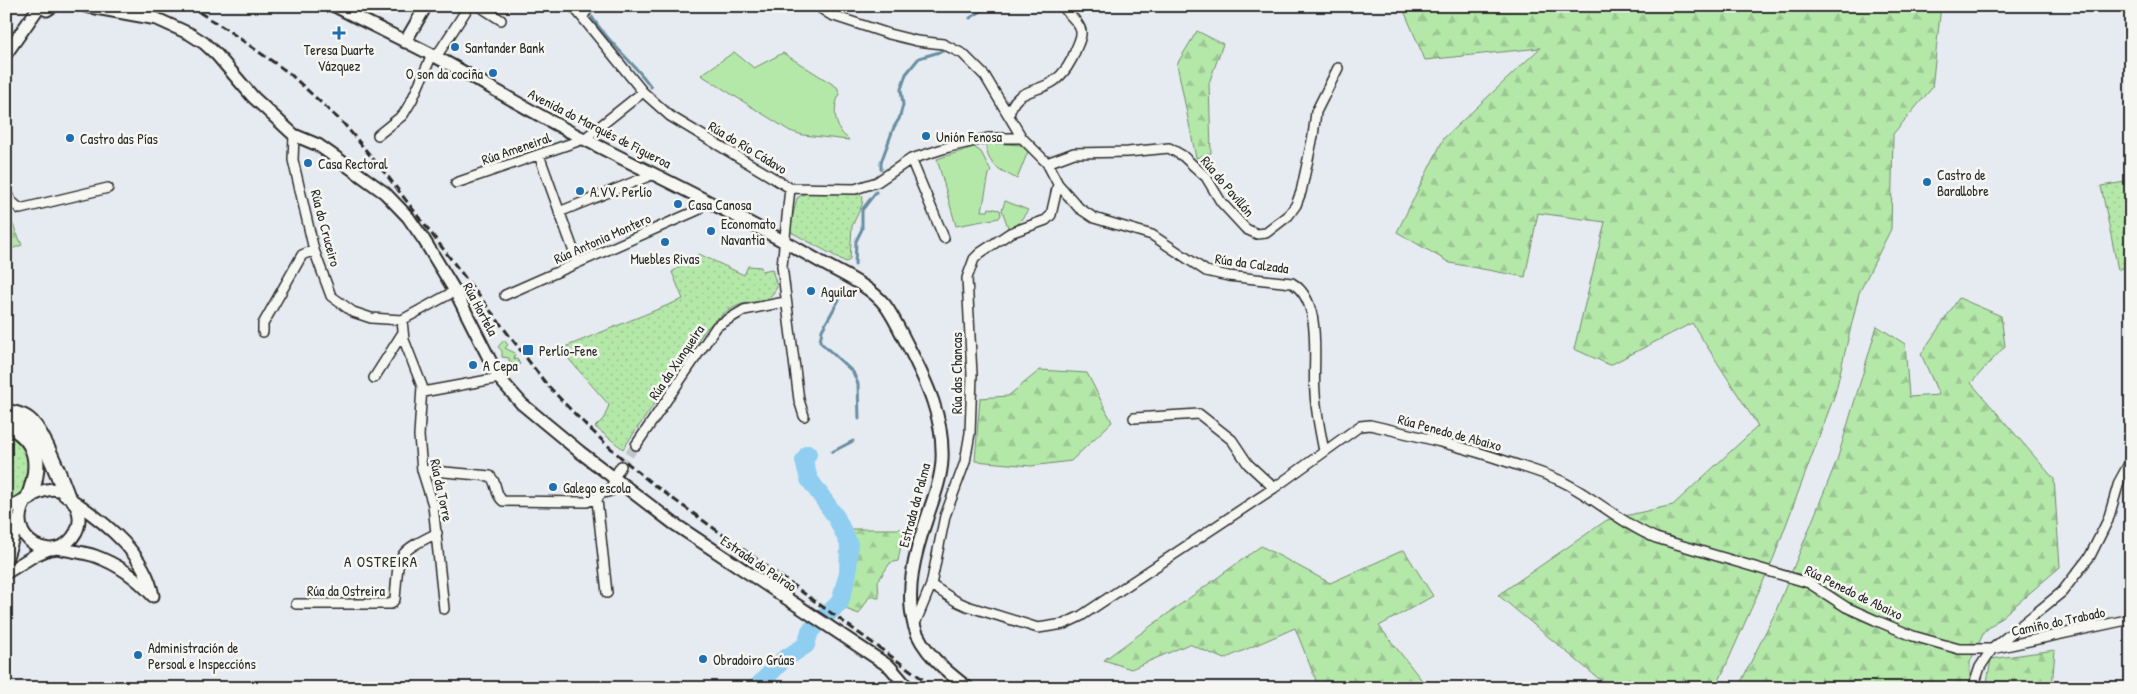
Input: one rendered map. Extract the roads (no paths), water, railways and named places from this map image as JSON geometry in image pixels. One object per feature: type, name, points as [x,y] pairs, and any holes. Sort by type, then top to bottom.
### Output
[{"type":"highway","points":[[6,412],[30,421],[38,430],[69,498]]},
{"type":"highway","points":[[6,424],[19,430],[30,442],[38,462],[35,483],[28,498]]},
{"type":"street","points":[[6,54],[39,7],[47,10],[53,6]]},
{"type":"street","points":[[85,6],[157,19],[190,34],[204,43],[253,97],[294,135]]},
{"type":"street","name":"Avenida do Marqués de Figueroa","points":[[335,6],[434,56],[584,140],[784,241],[850,279]]},
{"type":"street","points":[[405,42],[426,6]]},
{"type":"street","points":[[378,135],[403,115],[434,56],[469,6]]},
{"type":"street","points":[[479,6],[501,20]]},
{"type":"street","name":"Rúa do Río Cádavo","points":[[573,6],[643,92],[670,116],[790,188],[855,189],[877,182],[911,159],[948,147],[988,138],[1022,138]]},
{"type":"street","points":[[583,16],[590,6]]},
{"type":"street","points":[[817,6],[831,15],[889,34],[917,41],[943,44],[963,54],[985,76],[1022,138],[1047,163],[1058,184]]},
{"type":"street","points":[[1009,116],[1010,106],[1019,96],[1054,81],[1065,70],[1075,52],[1081,36],[1081,30],[1063,6]]},
{"type":"street","name":"Rúa do Pavillón","points":[[1047,163],[1074,153],[1128,152],[1170,148],[1198,169],[1221,202],[1246,229],[1257,234],[1266,232],[1288,216],[1296,205],[1301,192],[1316,112],[1338,68]]},
{"type":"street","points":[[584,140],[643,92]]},
{"type":"street","name":"Rúa do Cruceiro","points":[[294,135],[293,160],[314,250],[332,296],[353,312],[371,318],[402,320]]},
{"type":"street","name":"Rúa Hortela","points":[[294,135],[318,145],[385,193],[408,217],[455,292],[499,378],[522,404],[614,478]]},
{"type":"street","name":"Rúa Ameneiral","points":[[456,182],[584,140]]},
{"type":"street","points":[[539,155],[578,264]]},
{"type":"street","points":[[911,159],[944,238]]},
{"type":"street","points":[[559,212],[654,174]]},
{"type":"street","name":"Rúa da Calzada","points":[[1058,184],[1079,208],[1094,218],[1152,235],[1206,270],[1228,276],[1292,282],[1299,287],[1308,304],[1316,343],[1314,392],[1324,450]]},
{"type":"street","name":"Rúa das Chancas","points":[[914,626],[931,585],[945,516],[965,462],[970,434],[972,376],[967,278],[974,259],[980,253],[1010,233],[1046,220],[1051,215],[1058,184]]},
{"type":"street","points":[[6,193],[20,209],[108,188]]},
{"type":"street","points":[[790,188],[782,266],[785,302],[799,400],[804,416]]},
{"type":"street","name":"Rúa Antonia Montero","points":[[505,295],[698,210],[703,199]]},
{"type":"street","points":[[264,332],[263,324],[302,255],[314,250]]},
{"type":"street","name":"Estrada da Palma","points":[[850,279],[875,295],[884,305],[924,378],[939,417],[942,464],[936,491],[918,545],[912,572],[910,600],[914,626],[927,650],[944,669],[968,688]]},
{"type":"street","points":[[402,320],[455,292]]},
{"type":"street","name":"Rúa da Xunqueira","points":[[636,445],[717,326],[744,310],[785,302]]},
{"type":"street","name":"Rúa da Torre","points":[[402,320],[402,334],[420,378],[422,392],[418,436],[422,470],[433,505],[444,609]]},
{"type":"street","points":[[374,378],[402,334]]},
{"type":"street","points":[[422,392],[499,378]]},
{"type":"street","points":[[1134,418],[1199,414],[1232,440],[1248,464],[1274,488]]},
{"type":"street","name":"Rúa Penedo de Abaixo","points":[[931,585],[967,606],[1029,626],[1044,628],[1064,624],[1081,616],[1274,488],[1324,450],[1360,426],[1370,425],[1461,446],[1563,482],[1610,510],[1638,531],[1809,583],[1846,607],[1913,636],[1959,649],[1992,649]]},
{"type":"street","points":[[1973,688],[1980,668],[1992,649],[2062,592],[2090,556],[2108,520],[2119,482],[2131,460]]},
{"type":"street","points":[[422,470],[490,476],[494,480],[496,493],[503,501],[587,502],[598,497],[600,494],[611,491],[614,478],[621,466]]},
{"type":"street","name":"Estrada do Peirao","points":[[614,478],[673,523],[830,629],[890,667],[908,688]]},
{"type":"street","points":[[6,509],[36,492],[51,489],[69,498],[94,515],[134,555],[151,581],[153,596],[145,586],[122,569],[102,559],[32,543],[15,533]]},
{"type":"street","points":[[598,497],[607,593]]},
{"type":"street","points":[[6,560],[20,522],[20,514],[28,498]]},
{"type":"street","points":[[6,573],[35,555],[66,544],[73,538],[78,529],[79,519],[78,510],[69,498]]},
{"type":"street","name":"Rúa da Ostreira","points":[[296,604],[391,604],[395,599],[398,561],[408,547],[437,533]]},
{"type":"street","name":"Camiño do Trabado","points":[[1992,649],[2131,619]]},
{"type":"waterway","points":[[970,18],[992,6]]},
{"type":"waterway","points":[[592,17],[651,87]]},
{"type":"waterway","points":[[881,169],[881,162],[903,105],[901,89],[906,74],[919,58],[943,51]]},
{"type":"waterway","points":[[855,265],[856,241],[862,229],[862,210],[876,192]]},
{"type":"waterway","points":[[845,289],[822,330],[820,342],[853,372],[858,384],[859,419]]},
{"type":"waterway","points":[[832,452],[853,441]]},
{"type":"waterway","points":[[756,688],[783,660],[806,645],[810,631],[840,602],[848,573],[849,544],[836,517],[809,479],[804,461],[808,454]]},
{"type":"tunnel","points":[[621,466],[636,445]]},
{"type":"railway","points":[[189,6],[289,73],[344,124],[389,178],[544,381],[583,422],[625,461],[654,485],[935,688]]},
{"type":"place","name":"Teresa Duarte Vázquez","points":[[339,33]]},
{"type":"place","name":"Santander Bank","points":[[455,47]]},
{"type":"place","name":"O son da cociña","points":[[493,73]]},
{"type":"place","name":"Unión Fenosa","points":[[926,136]]},
{"type":"place","name":"Castro das Pías","points":[[70,138]]},
{"type":"place","name":"Casa Rectoral","points":[[308,163]]},
{"type":"place","name":"Castro de Barallobre","points":[[1927,182]]},
{"type":"place","name":"A.VV. Perlío","points":[[580,191]]},
{"type":"place","name":"Casa Canosa","points":[[678,204]]},
{"type":"place","name":"Economato Navantia","points":[[711,231]]},
{"type":"place","name":"Muebles Rivas","points":[[665,242]]},
{"type":"place","name":"Aguilar","points":[[811,291]]},
{"type":"place","name":"Perlío-Fene","points":[[528,350]]},
{"type":"place","name":"A Cepa","points":[[473,365]]},
{"type":"place","name":"Galego escola","points":[[553,487]]},
{"type":"place","name":"Administración de Persoal e Inspeccións","points":[[138,655]]},
{"type":"place","name":"Obradoiro Grúas","points":[[703,659]]},
{"type":"district","name":"A OSTREIRA","points":[[381,561]]}]
